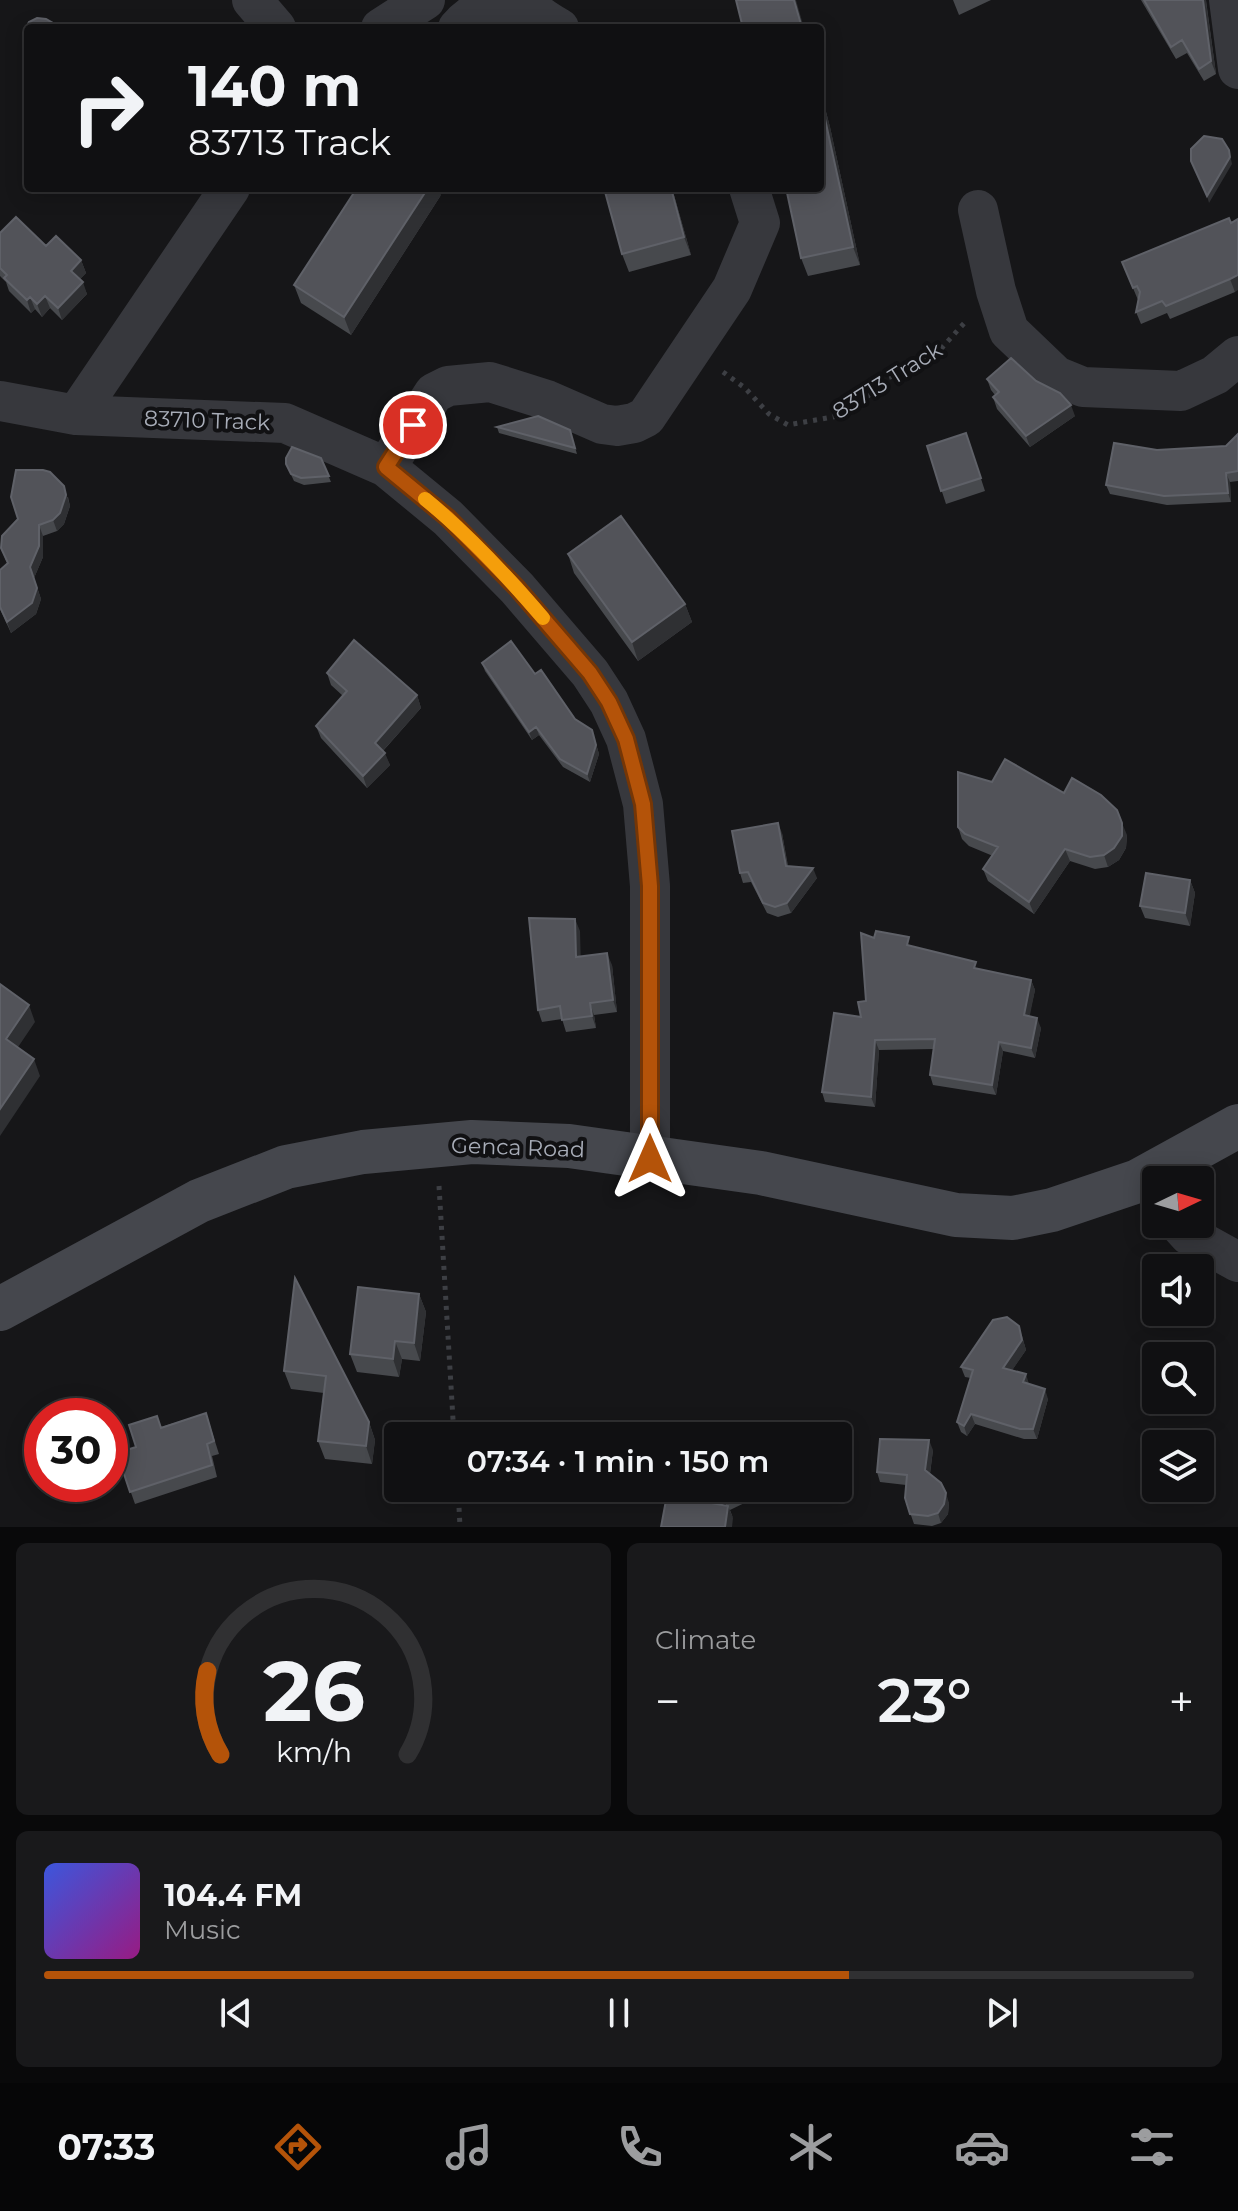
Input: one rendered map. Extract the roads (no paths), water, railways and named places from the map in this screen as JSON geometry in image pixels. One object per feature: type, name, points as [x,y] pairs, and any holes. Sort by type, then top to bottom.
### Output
[{"type":"street","points":[[252,0],[273,24]]},
{"type":"street","points":[[387,24],[425,0]]},
{"type":"street","points":[[1229,0],[1238,69]]},
{"type":"street","points":[[462,24],[480,8],[502,3],[519,4],[552,24]]},
{"type":"street","points":[[76,415],[227,192]]},
{"type":"street","points":[[386,467],[434,393],[448,386],[490,382],[547,400],[602,424],[617,426],[646,417],[732,289],[754,205]]},
{"type":"street","points":[[978,210],[1009,331],[1056,376],[1083,387],[1181,391],[1215,375],[1238,356]]},
{"type":"street","name":"83710 Track","points":[[0,401],[76,415],[285,423],[386,467],[448,518],[517,588],[590,673],[609,702],[626,739],[643,804],[650,886],[650,1159]]},
{"type":"street","name":"Genca Road","points":[[1181,1166],[1238,1126]]},
{"type":"street","name":"Genca Road","points":[[0,1309],[199,1201],[286,1167],[363,1152],[472,1142],[569,1146],[761,1173],[956,1215],[1013,1218],[1142,1191]]},
{"type":"street","points":[[1194,1238],[1238,1262]]}]
